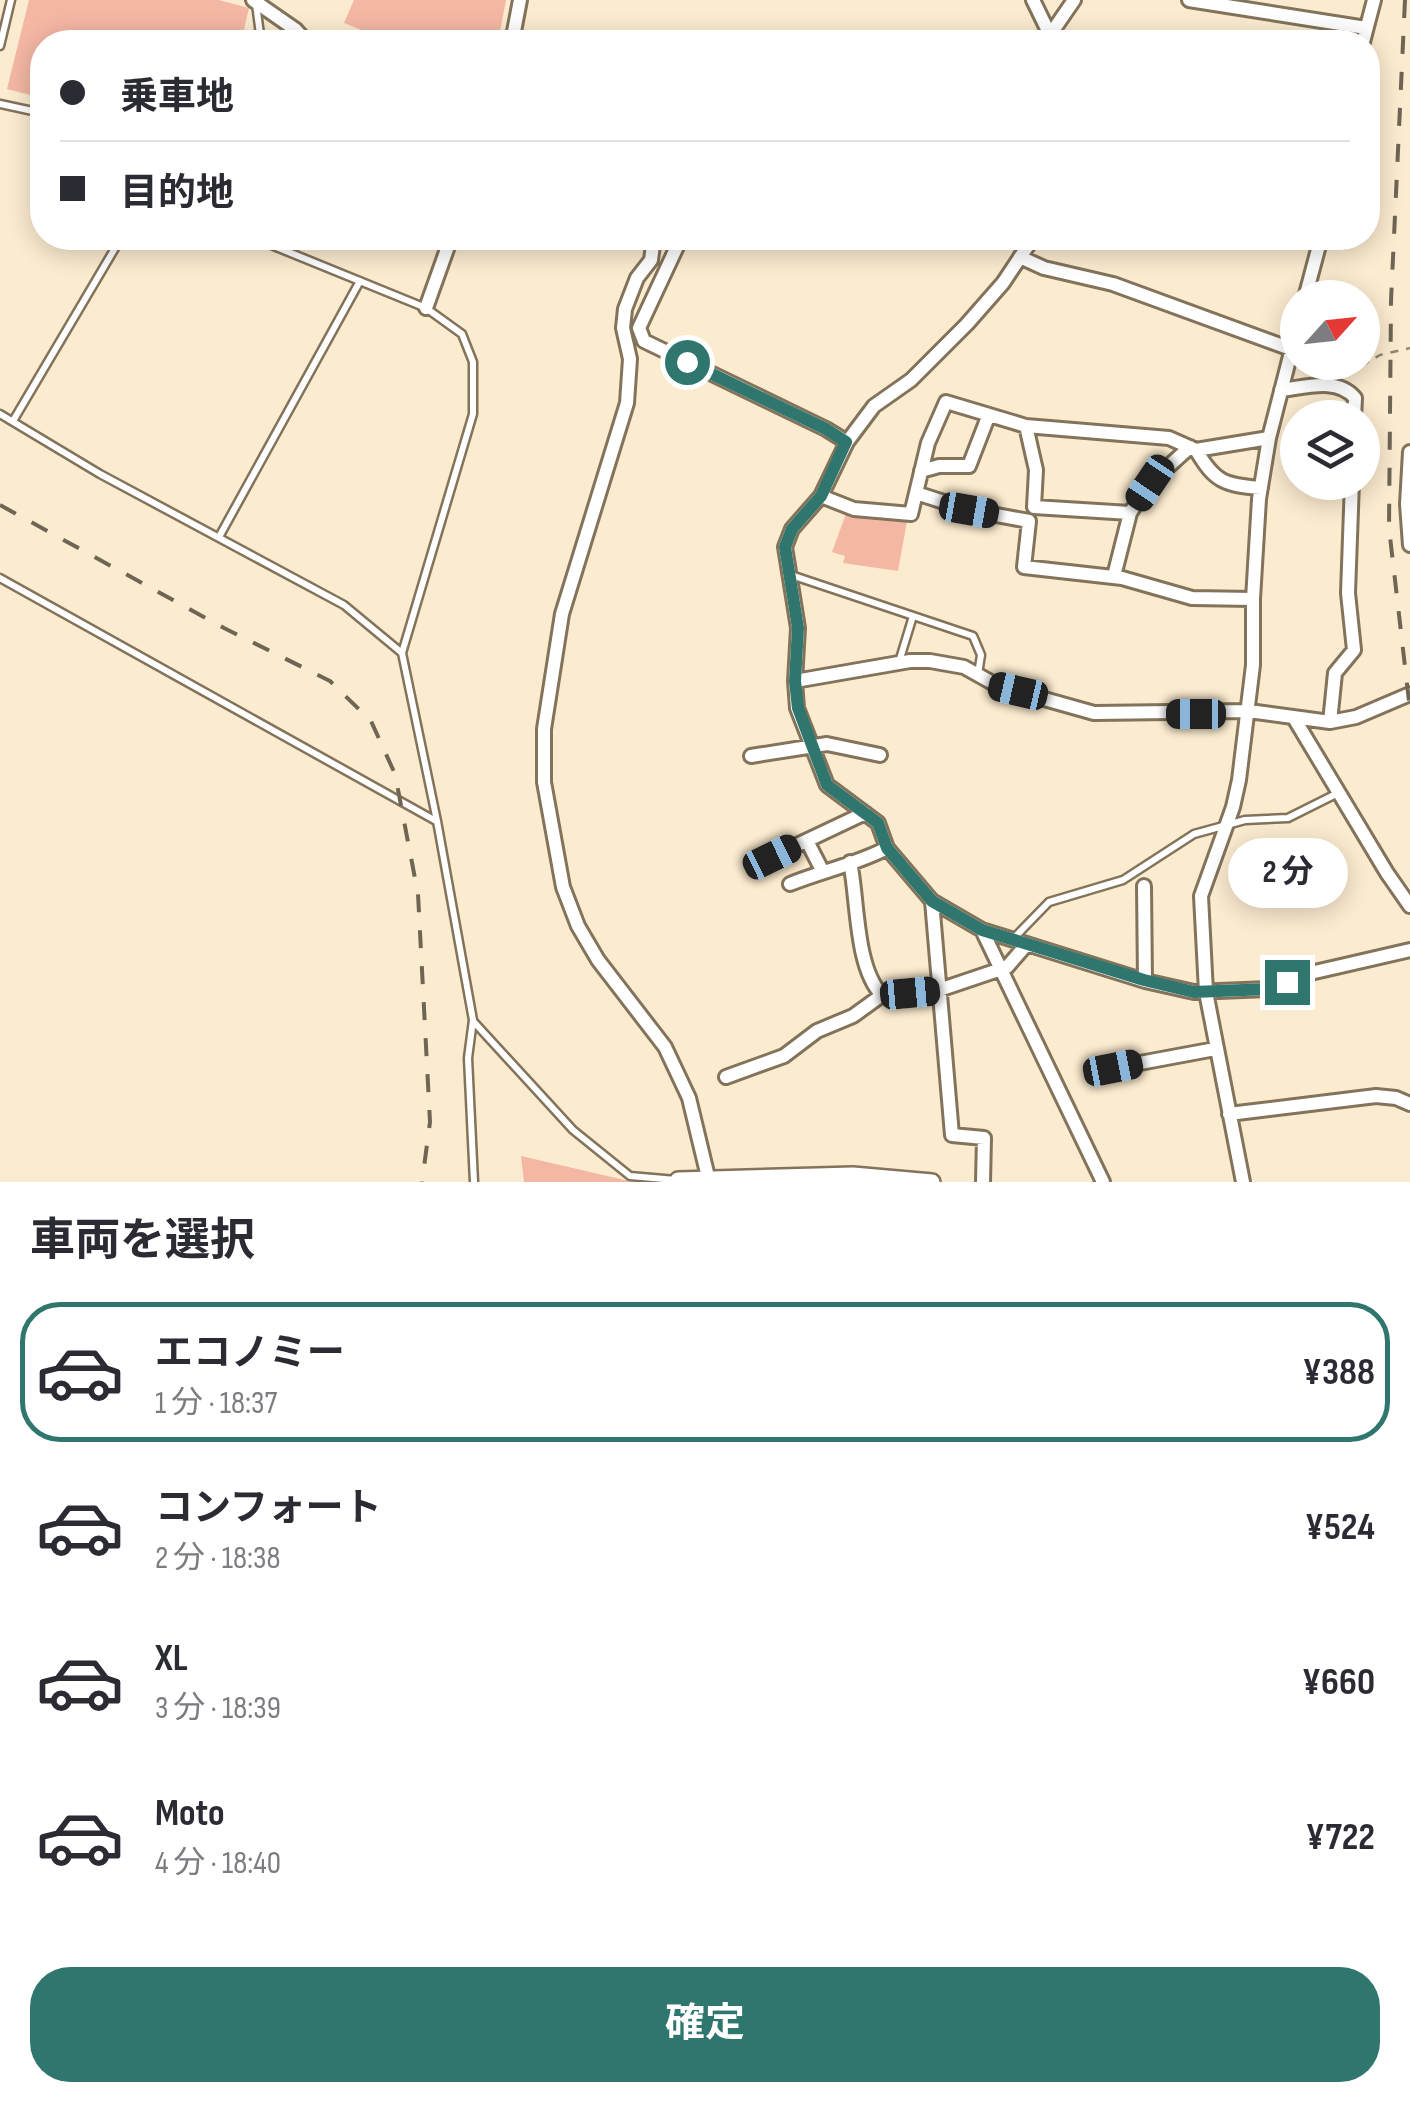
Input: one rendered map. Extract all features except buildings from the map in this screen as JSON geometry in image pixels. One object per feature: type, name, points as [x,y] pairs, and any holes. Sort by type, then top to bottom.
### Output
[{"type":"street","points":[[254,0],[296,30]]},
{"type":"street","points":[[514,30],[520,0]]},
{"type":"street","points":[[1033,0],[1046,30]]},
{"type":"street","points":[[1055,30],[1074,0]]},
{"type":"street","points":[[1189,0],[1339,30]]},
{"type":"street","points":[[1365,30],[1374,0]]},
{"type":"street","points":[[426,308],[447,250]]},
{"type":"street","points":[[652,250],[625,309],[623,328],[630,359],[628,403],[562,614],[548,694],[544,782],[560,872],[578,926],[598,960],[664,1047],[690,1098],[708,1177]]},
{"type":"street","points":[[675,250],[639,328],[644,341],[846,442]]},
{"type":"street","points":[[1025,250],[967,324],[910,380],[874,406],[846,442],[821,496],[792,529],[785,547],[798,628],[798,708],[827,785],[878,823],[887,848],[932,901],[982,930],[1144,980],[1194,992],[1268,989],[1306,974],[1410,950]]},
{"type":"street","points":[[1310,280],[1318,250]]},
{"type":"street","points":[[1020,258],[1044,268],[1113,284],[1280,345]]},
{"type":"street","points":[[650,260],[665,268]]},
{"type":"street","points":[[1243,1182],[1206,992],[1201,896],[1239,780],[1249,711],[1261,488],[1283,380]]},
{"type":"street","points":[[1281,390],[1337,384],[1355,400]]},
{"type":"street","points":[[821,496],[854,509],[911,514],[928,443],[946,402],[1026,426],[1168,438],[1193,448],[1269,438]]},
{"type":"street","points":[[921,472],[939,466],[969,466],[988,417]]},
{"type":"street","points":[[1026,426],[1036,470],[1034,507],[1130,513]]},
{"type":"street","points":[[1193,448],[1208,471],[1226,484],[1261,488]]},
{"type":"street","points":[[1114,576],[1130,513],[1150,483],[1193,448]]},
{"type":"street","points":[[1410,452],[1410,546]]},
{"type":"street","points":[[916,493],[969,510],[1029,520],[1024,567],[1114,576],[1192,598],[1253,600]]},
{"type":"street","points":[[1330,722],[1336,673],[1354,650],[1348,593],[1351,500]]},
{"type":"street","points":[[795,681],[930,660],[964,667],[998,686],[1094,714],[1249,711],[1330,722],[1356,718],[1410,694]]},
{"type":"street","points":[[1294,718],[1410,906]]},
{"type":"street","points":[[751,756],[826,744],[880,755]]},
{"type":"street","points":[[772,857],[865,812]]},
{"type":"street","points":[[807,841],[822,870]]},
{"type":"street","points":[[790,884],[822,870],[867,859],[887,848]]},
{"type":"street","points":[[850,862],[867,969],[871,984],[882,995]]},
{"type":"street","points":[[1144,886],[1144,980]]},
{"type":"street","points":[[932,901],[952,1135],[984,1138],[983,1182]]},
{"type":"street","points":[[982,930],[1103,1182]]},
{"type":"street","points":[[726,1078],[784,1056],[818,1031],[853,1016],[882,995],[939,990],[1000,969],[1016,960],[1027,944]]},
{"type":"street","points":[[1113,1068],[1215,1050]]},
{"type":"street","points":[[1228,1114],[1376,1096],[1410,1104]]},
{"type":"street","points":[[678,1180],[708,1177],[932,1182]]},
{"type":"lane","points":[[0,46],[10,0]]},
{"type":"lane","points":[[254,0],[259,30]]},
{"type":"lane","points":[[0,104],[30,110]]},
{"type":"lane","points":[[13,422],[114,250]]},
{"type":"lane","points":[[284,250],[426,308],[462,334],[473,362],[473,414],[402,653],[472,1020],[468,1058],[474,1182]]},
{"type":"lane","points":[[219,536],[360,281]]},
{"type":"lane","points":[[0,414],[100,474],[344,605],[402,653]]},
{"type":"lane","points":[[790,574],[973,636],[981,656],[978,675]]},
{"type":"lane","points":[[0,578],[437,821]]},
{"type":"lane","points":[[898,663],[913,616]]},
{"type":"lane","points":[[1012,940],[1049,902],[1123,880],[1194,834],[1245,820],[1288,818],[1338,794]]},
{"type":"lane","points":[[472,1020],[573,1130],[630,1176],[678,1180]]},
{"type":"path","points":[[1337,384],[1380,355],[1410,348]]},
{"type":"shaded area","points":[[29,0],[219,0],[249,8],[244,30],[30,30],[30,95],[7,89]]},
{"type":"shaded area","points":[[354,0],[506,0],[500,30],[361,30],[344,23]]},
{"type":"shaded area","points":[[847,511],[903,517],[907,521],[898,571],[843,563],[845,556],[832,552]]},
{"type":"shaded area","points":[[521,1156],[633,1182],[524,1182]]},
{"type":"railway","points":[[1405,0],[1391,301],[1389,528],[1410,710]]},
{"type":"railway","points":[[0,505],[224,628],[330,681],[371,721],[395,774],[418,894],[430,1122],[422,1182]]},
{"type":"route","points":[[687,362],[846,442],[821,496],[792,529],[785,547],[798,628],[798,708],[827,785],[878,823],[887,848],[932,901],[982,930],[1194,992],[1268,989],[1287,982]]}]
